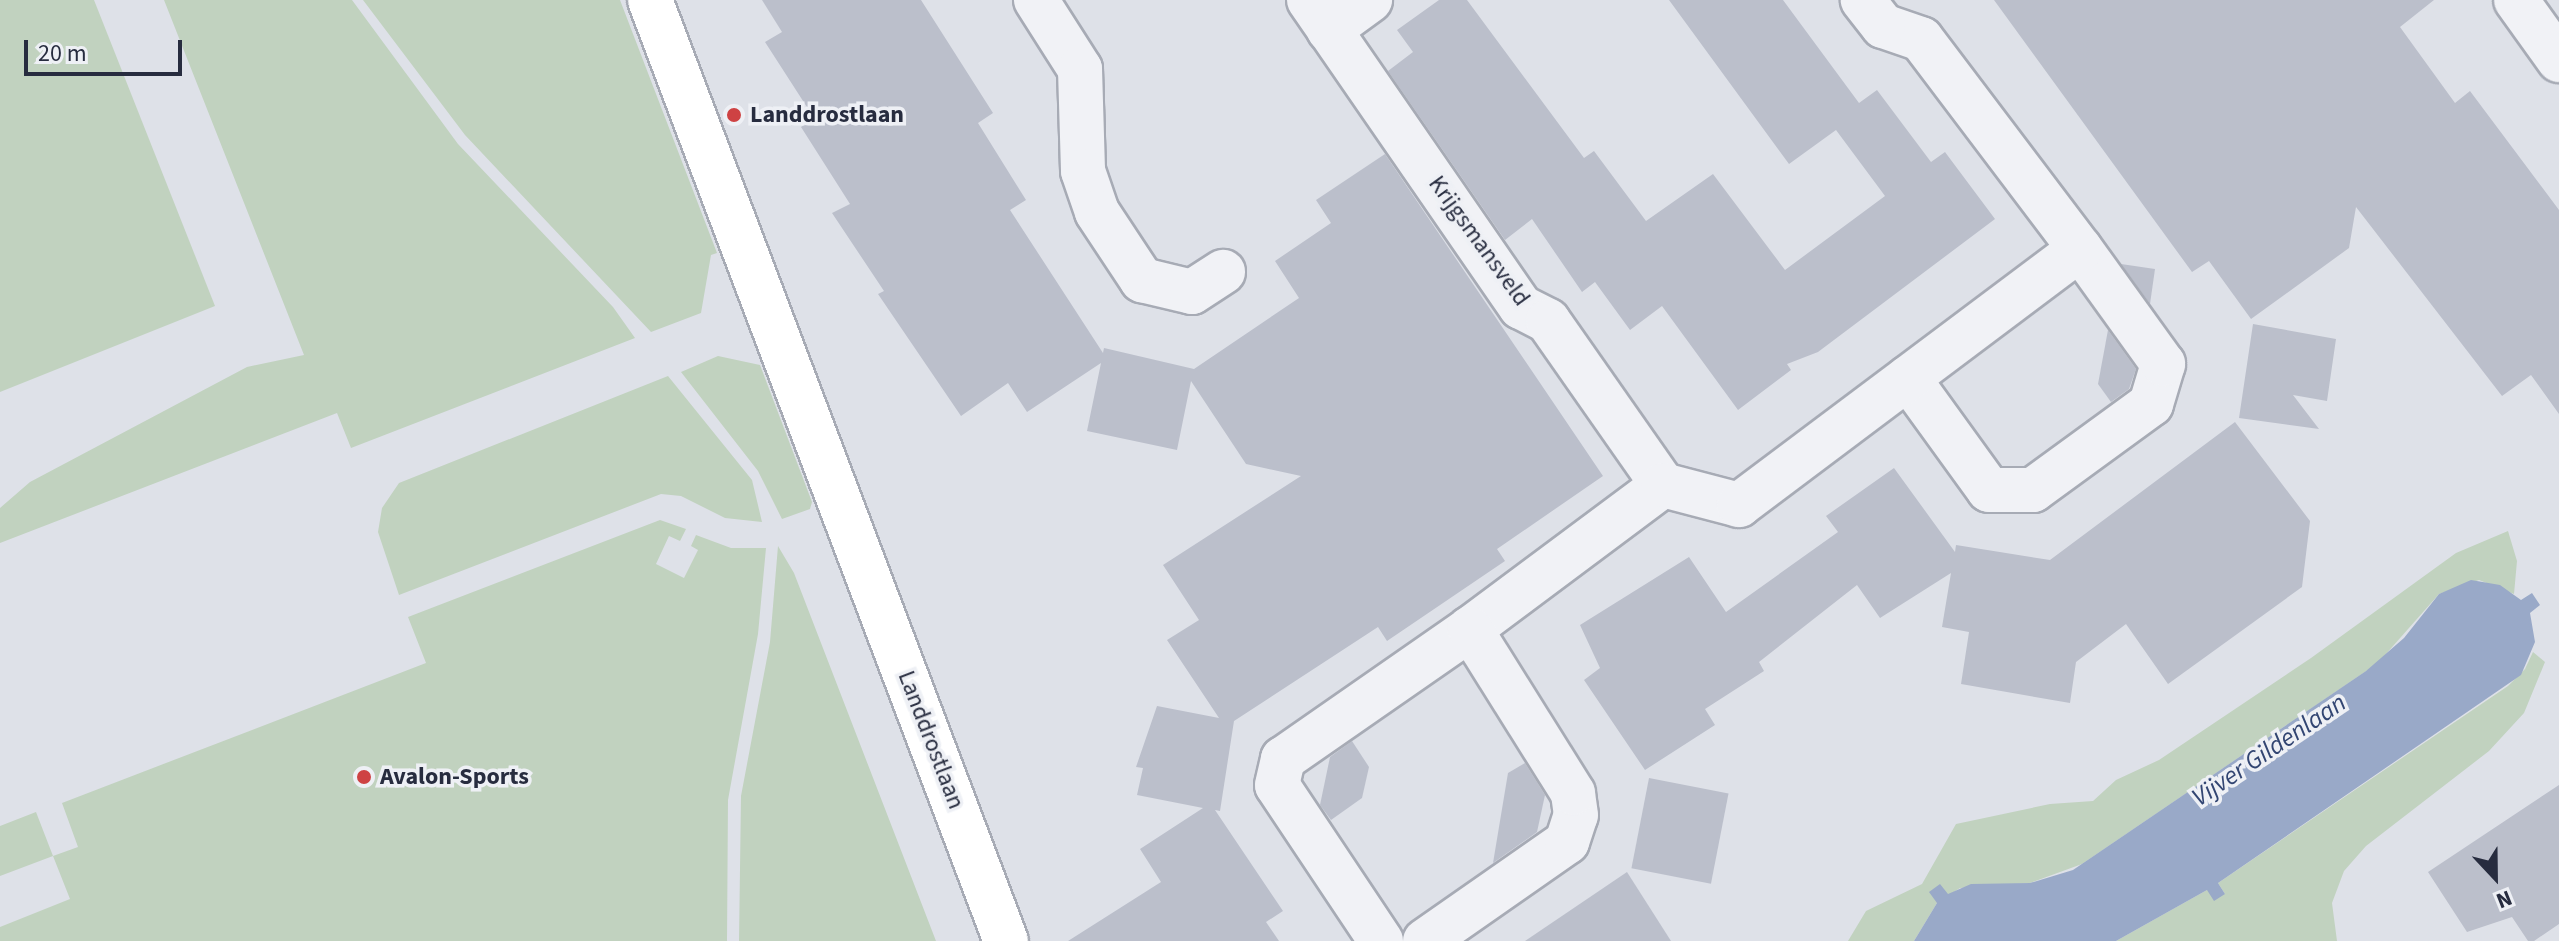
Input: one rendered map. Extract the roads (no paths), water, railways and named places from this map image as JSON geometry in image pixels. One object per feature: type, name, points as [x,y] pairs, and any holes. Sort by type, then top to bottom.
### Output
[{"type":"street","name":"Landdrostlaan","points":[[650,0],[1006,941]]},
{"type":"street","points":[[1036,0],[1080,69],[1083,171],[1097,212],[1142,280],[1192,292],[1223,272]]},
{"type":"street","name":"Krijgsmansveld","points":[[1370,0],[1319,15],[1521,307],[1548,321],[1663,485]]},
{"type":"street","points":[[1863,0],[1883,26],[1921,39],[2163,364],[2151,404],[2033,490],[1989,490],[1908,378]]},
{"type":"street","points":[[2516,0],[2559,60]]},
{"type":"street","points":[[1381,941],[1277,785],[1283,759],[1470,629],[1663,485],[1739,505],[2080,249]]},
{"type":"street","points":[[1425,941],[1567,842],[1576,815],[1573,793],[1470,629]]},
{"type":"water","name":"Vijver Gildenlaan","points":[[2471,580],[2500,585],[2521,600],[2532,593],[2540,605],[2530,613],[2535,642],[2521,675],[2218,883],[2225,894],[2214,901],[2207,890],[2116,941],[1914,941],[1937,903],[1929,892],[1940,884],[1948,894],[1971,884],[2030,883],[2073,870],[2366,671],[2404,638],[2439,594]]},
{"type":"place","name":"Landdrostlaan","points":[[734,115]]},
{"type":"place","name":"Avalon-Sports","points":[[364,777]]}]
